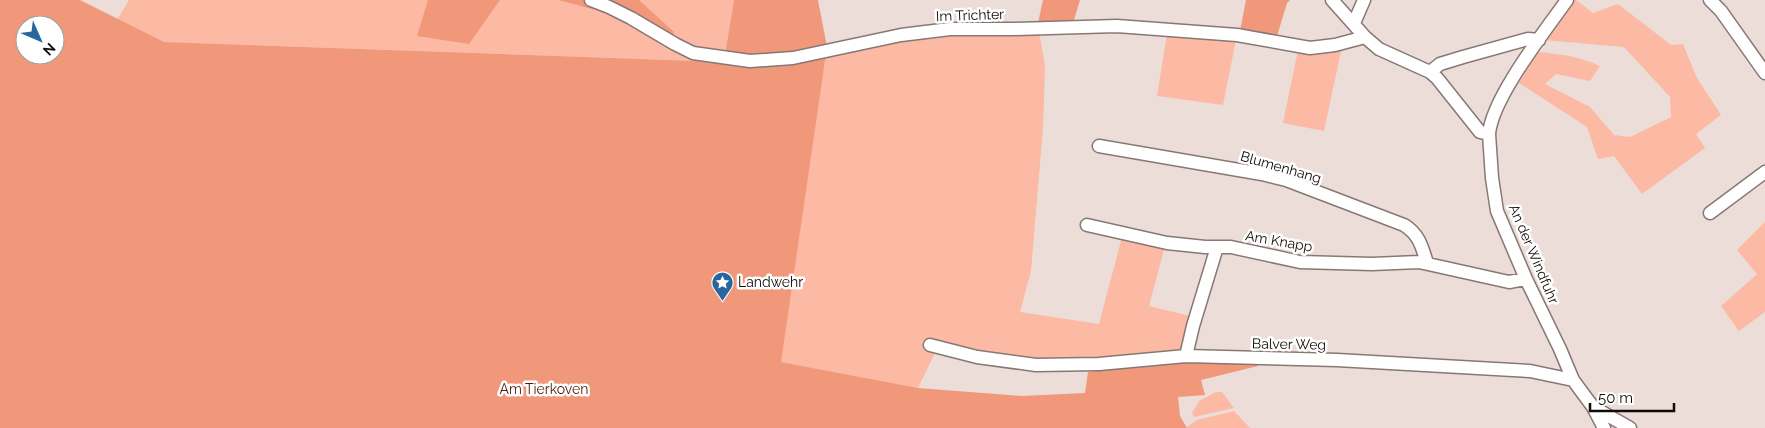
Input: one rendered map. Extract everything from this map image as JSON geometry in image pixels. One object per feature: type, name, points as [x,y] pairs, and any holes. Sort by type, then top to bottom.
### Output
[{"type":"street","name":"Im Trichter","points":[[591,0],[631,18],[692,53],[750,61],[793,58],[901,35],[950,29],[1117,26],[1212,32],[1310,48],[1335,46],[1365,37]]},
{"type":"street","points":[[1332,0],[1365,37],[1379,49],[1430,72],[1437,78],[1480,132],[1489,134]]},
{"type":"street","points":[[1354,23],[1364,0]]},
{"type":"street","name":"An der Windfuhr","points":[[1567,0],[1511,82],[1489,126],[1489,134],[1492,178],[1497,211],[1526,279],[1560,348],[1572,380]]},
{"type":"street","points":[[1710,0],[1721,11],[1765,73]]},
{"type":"street","points":[[1430,72],[1440,64],[1463,57],[1528,39],[1539,40]]},
{"type":"street","name":"Blumenhang","points":[[1099,146],[1246,171],[1286,180],[1404,225],[1416,235],[1427,263]]},
{"type":"street","points":[[1710,213],[1765,172]]},
{"type":"street","name":"Am Knapp","points":[[1088,225],[1168,243],[1231,247],[1306,263],[1427,263],[1509,282],[1526,279]]},
{"type":"street","points":[[1186,356],[1192,326],[1217,247]]},
{"type":"street","name":"Balver Weg","points":[[930,345],[977,358],[1036,365],[1099,364],[1186,356],[1337,360],[1522,371],[1572,380]]},
{"type":"street","points":[[1572,380],[1593,407],[1604,428]]},
{"type":"street","points":[[1593,407],[1630,428]]},
{"type":"shaded area","points":[[129,0],[734,0],[725,62],[164,42],[117,20]]},
{"type":"shaded area","points":[[1572,0],[1576,0],[1593,13],[1618,4],[1671,45],[1683,44],[1697,78],[1721,115],[1696,134],[1705,148],[1642,194],[1614,156],[1598,159],[1587,127],[1519,83],[1537,52],[1569,56],[1600,66],[1590,81],[1556,74],[1545,84],[1590,107],[1614,135],[1630,137],[1671,117],[1670,97],[1624,47],[1544,40]]},
{"type":"shaded area","points":[[945,23],[1039,31],[1045,66],[1043,128],[1031,271],[1020,312],[1099,324],[1122,237],[1165,246],[1149,306],[1190,316],[1184,355],[1046,370],[985,365],[935,353],[918,388],[780,362],[827,47]]},
{"type":"shaded area","points":[[1167,34],[1236,40],[1223,105],[1157,96]]},
{"type":"shaded area","points":[[1342,47],[1324,131],[1283,123],[1298,50]]},
{"type":"shaded area","points":[[1765,222],[1765,312],[1739,331],[1721,306],[1757,274],[1737,250]]},
{"type":"shaded area","points":[[1216,392],[1222,392],[1234,408],[1194,417],[1192,413],[1199,401]]},
{"type":"shaded area","points":[[1234,411],[1250,428],[1187,428],[1197,420]]},
{"type":"green space","name":"Am Tierkoven","points":[[0,0],[80,0],[164,42],[724,62],[734,0],[818,0],[827,47],[781,362],[918,388],[1022,396],[1085,393],[1088,372],[1188,361],[1256,362],[1258,366],[1201,380],[1205,395],[1178,397],[1180,416],[1187,428],[0,428]]},
{"type":"green space","points":[[428,0],[500,0],[469,44],[417,36]]},
{"type":"green space","points":[[558,0],[639,0],[674,32],[670,38],[650,24]]},
{"type":"green space","points":[[1043,0],[1080,0],[1074,20],[1038,23]]},
{"type":"green space","points":[[1246,0],[1290,0],[1287,3],[1277,36],[1240,31]]},
{"type":"place","name":"Landwehr","points":[[722,301]]}]
